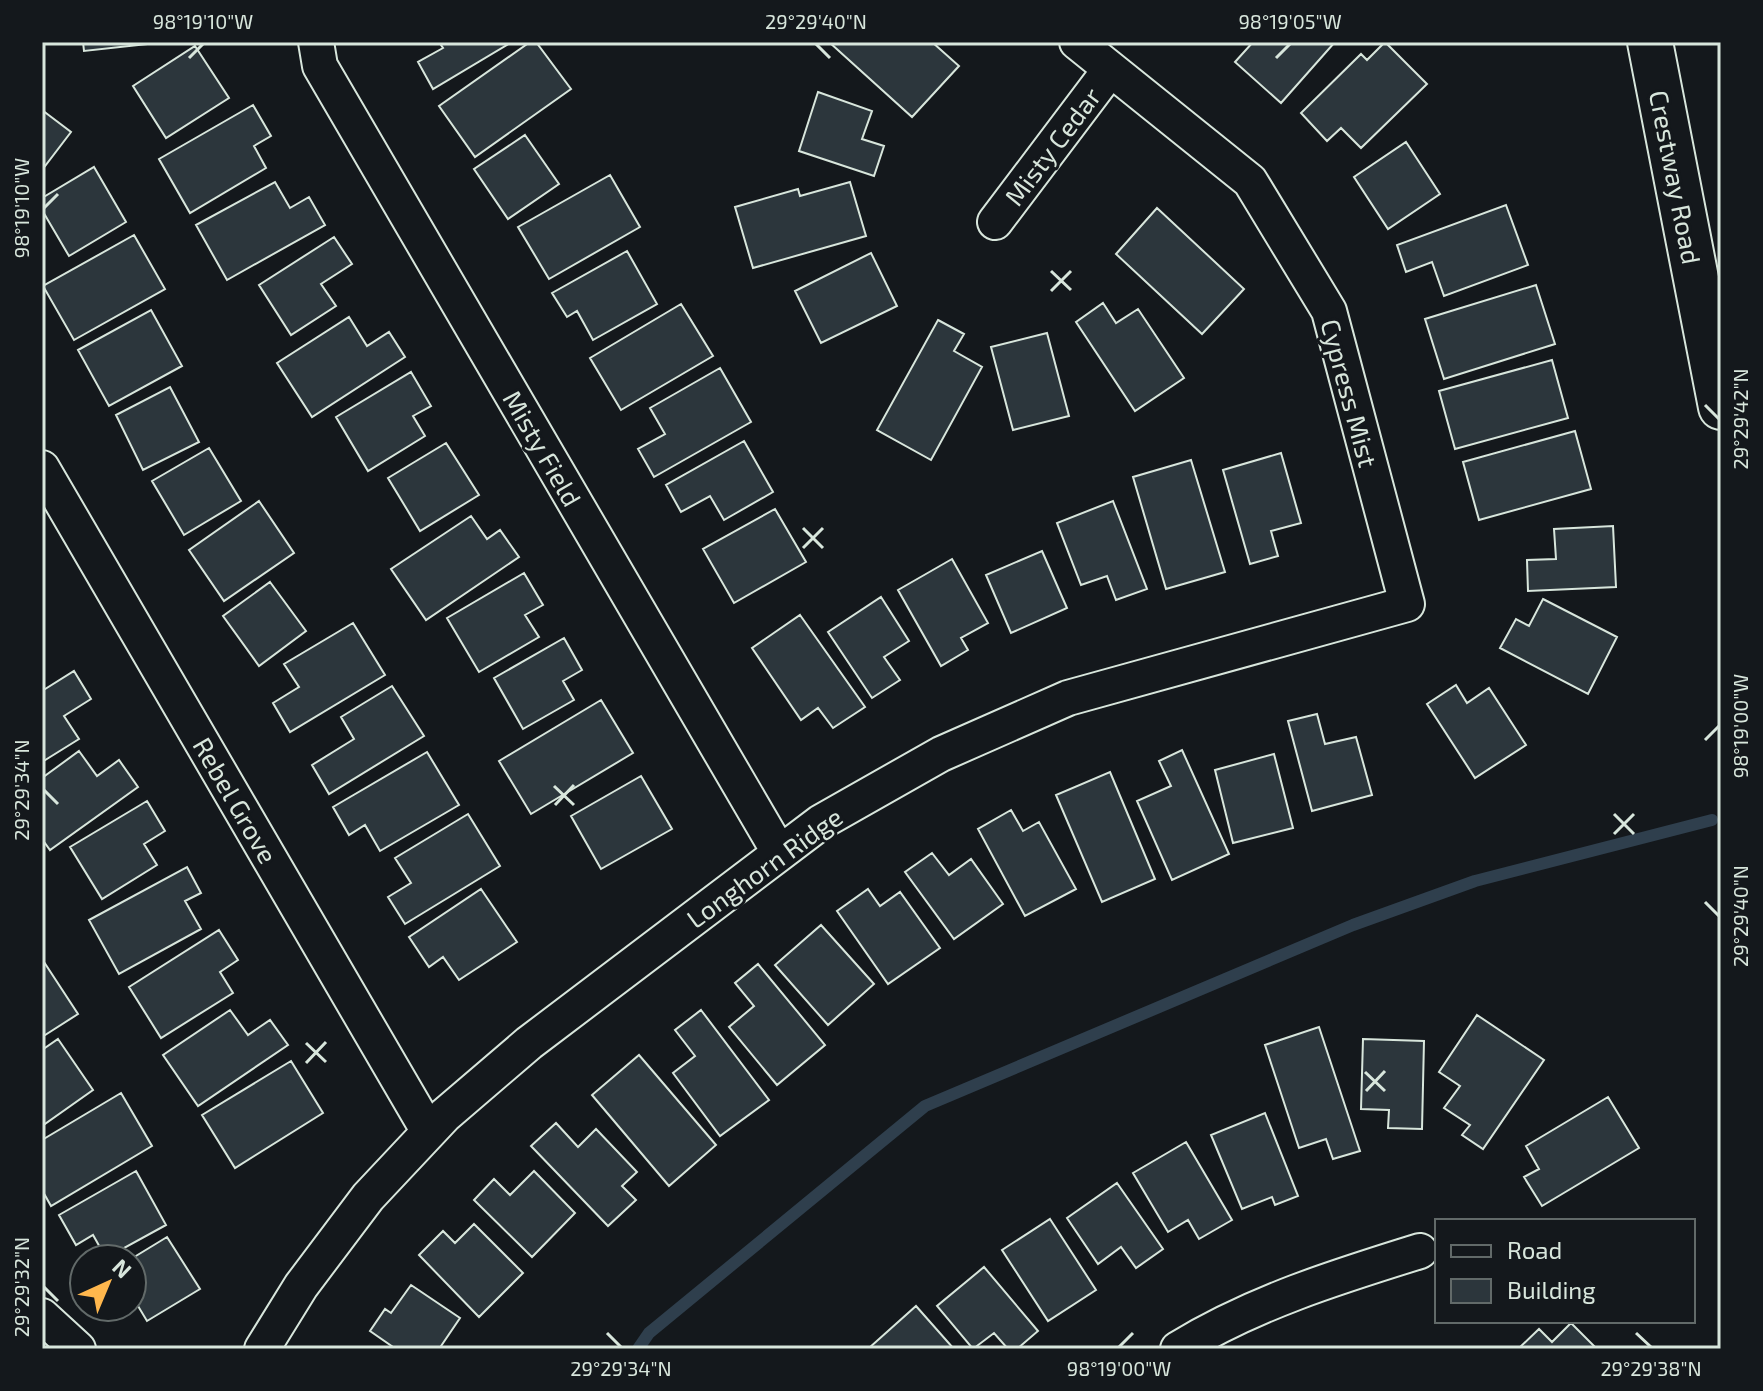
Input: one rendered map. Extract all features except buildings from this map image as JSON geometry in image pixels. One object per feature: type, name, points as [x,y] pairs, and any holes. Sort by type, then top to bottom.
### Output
[{"type":"street","name":"Misty Field","points":[[316,42],[320,66],[779,852]]},
{"type":"street","name":"Cypress Mist","points":[[1077,42],[1109,71],[1250,181],[1329,311],[1407,604]]},
{"type":"street","name":"Crestway Road","points":[[1650,42],[1721,407]]},
{"type":"street","name":"Misty Cedar","points":[[995,222],[1109,71]]},
{"type":"street","name":"Rebel Grove","points":[[42,468],[429,1132]]},
{"type":"street","name":"Longhorn Ridge","points":[[262,1349],[301,1286],[368,1197],[429,1132],[529,1043],[821,822],[941,754],[1068,698],[1407,604]]},
{"type":"street","points":[[1178,1349],[1206,1332],[1306,1286],[1420,1251]]},
{"type":"street","points":[[42,1316],[78,1349]]},
{"type":"waterway","points":[[638,1349],[649,1333],[925,1106],[1353,925],[1475,881],[1712,820]]}]
